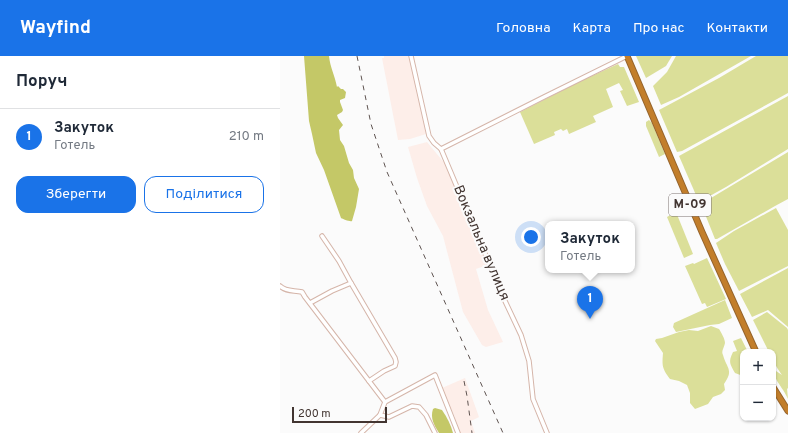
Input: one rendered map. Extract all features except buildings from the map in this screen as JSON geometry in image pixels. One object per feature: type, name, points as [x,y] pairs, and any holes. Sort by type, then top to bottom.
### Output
[{"type":"highway","name":"М-09","points":[[627,56],[699,225],[755,349]]},
{"type":"highway","points":[[776,392],[788,411]]},
{"type":"street","name":"Вокзальна вулиця","points":[[411,56],[429,136],[441,149],[502,294],[521,335],[529,361],[533,399],[547,433]]},
{"type":"street","points":[[441,149],[627,56]]},
{"type":"street","points":[[322,236],[339,261],[396,362],[395,366],[369,381]]},
{"type":"street","points":[[310,303],[351,283]]},
{"type":"street","points":[[280,286],[286,290],[302,292],[385,402]]},
{"type":"street","points":[[361,433],[380,415],[385,402],[435,376],[458,433]]},
{"type":"street","points":[[380,415],[389,417],[412,406],[419,406],[426,415],[435,433]]},
{"type":"shaded area","points":[[384,56],[411,56],[426,134],[410,139],[398,140],[382,58],[384,58]]},
{"type":"shaded area","points":[[427,142],[446,165],[476,235],[487,265],[476,269],[488,310],[503,342],[486,347],[482,345],[463,312],[443,236],[427,206],[408,147]]},
{"type":"shaded area","points":[[465,378],[479,417],[471,421],[475,433],[460,433],[453,418],[455,417],[442,388]]},
{"type":"green space","points":[[304,56],[329,56],[337,87],[338,86],[346,92],[345,98],[340,100],[343,110],[337,115],[343,125],[339,130],[340,140],[344,146],[359,189],[352,221],[341,218],[324,170],[316,153],[309,121]]},
{"type":"green space","points":[[636,56],[672,56],[666,66],[646,78]]},
{"type":"green space","points":[[676,56],[751,56],[679,97],[661,105],[653,86],[667,72]]},
{"type":"green space","points":[[756,56],[788,56],[788,93],[682,151],[677,152],[659,110],[719,78]]},
{"type":"green space","points":[[618,64],[620,67],[624,67],[639,102],[627,106],[620,91],[623,90],[619,83],[606,89],[613,107],[593,116],[596,122],[569,134],[567,129],[563,131],[561,129],[554,132],[555,135],[534,144],[520,112]]},
{"type":"green space","points":[[788,96],[788,149],[699,202],[679,156]]},
{"type":"green space","points":[[649,120],[652,123],[665,154],[659,157],[646,126],[646,122]]},
{"type":"green space","points":[[788,152],[788,199],[715,239],[701,204]]},
{"type":"green space","points":[[776,208],[788,230],[788,266],[739,291],[716,243],[734,231]]},
{"type":"green space","points":[[676,212],[693,254],[684,258],[667,217]]},
{"type":"green space","points":[[707,258],[726,299],[707,307],[705,303],[702,304],[685,266]]},
{"type":"green space","points":[[788,268],[788,327],[768,310],[752,317],[740,294]]},
{"type":"green space","points":[[725,300],[732,318],[719,324],[676,332],[673,327],[674,323]]},
{"type":"green space","points":[[767,312],[788,330],[788,399],[776,379],[776,371],[782,375],[776,365],[776,349],[768,349],[753,320]]},
{"type":"green space","points":[[711,326],[719,329],[722,334],[725,343],[722,354],[729,370],[729,376],[724,384],[725,390],[721,394],[713,397],[708,404],[695,409],[690,403],[690,393],[687,385],[670,379],[665,372],[663,353],[655,341],[656,339],[679,332],[689,330],[698,331]]},
{"type":"green space","points":[[741,338],[746,349],[740,349],[740,375],[735,373],[730,361],[733,352],[737,351],[733,341]]},
{"type":"green space","points":[[435,408],[442,410],[449,421],[453,433],[439,433],[432,418],[432,412]]},
{"type":"railway","points":[[357,56],[371,124],[387,172],[503,433]]},
{"type":"railway","points":[[464,381],[472,433]]},
{"type":"place","name":"Закуток","points":[[590,319]]}]
